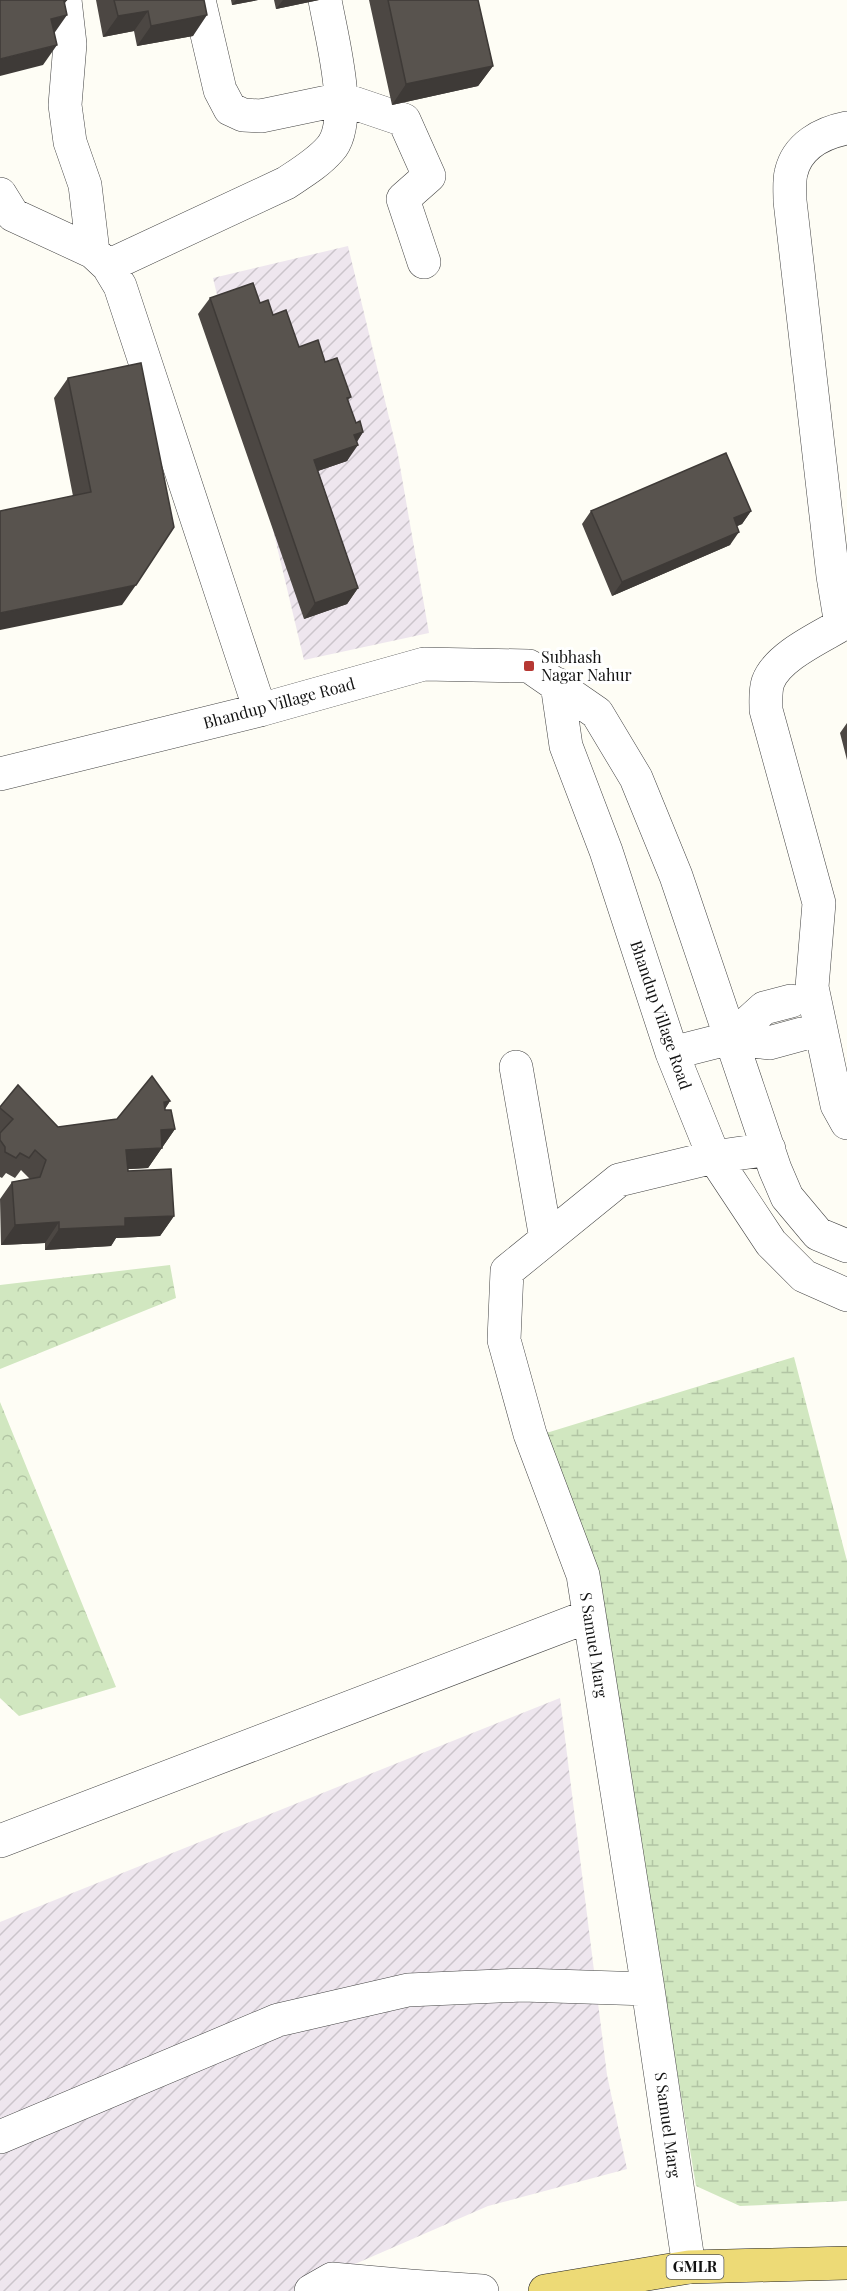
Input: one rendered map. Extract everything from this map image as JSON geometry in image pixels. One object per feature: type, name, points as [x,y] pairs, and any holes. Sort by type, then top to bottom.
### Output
[{"type":"main road","name":"GMLR","points":[[545,2291],[689,2267],[847,2263]]},
{"type":"street","points":[[65,0],[70,44],[66,105],[70,142],[85,184],[101,259],[120,286],[260,710]]},
{"type":"street","points":[[199,0],[220,90],[230,109],[243,116],[261,116],[342,99],[404,120],[429,176],[403,199],[424,262]]},
{"type":"street","points":[[0,194],[13,215],[101,259],[286,183],[308,169],[332,148],[340,127],[342,99],[325,0]]},
{"type":"street","points":[[847,128],[819,137],[798,153],[790,174],[790,201],[833,576],[844,625],[783,661],[769,679],[765,693],[766,710],[819,903],[812,987],[837,1106],[847,1123]]},
{"type":"street","name":"Bhandup Village Road","points":[[0,774],[260,710],[424,664],[530,666],[597,713],[636,778],[676,876],[768,1149],[787,1197],[818,1234],[847,1246]]},
{"type":"street","name":"Bhandup Village Road","points":[[557,684],[566,746],[606,851],[672,1053],[714,1157],[771,1243],[804,1276],[847,1295]]},
{"type":"street","points":[[731,1038],[764,1008],[791,1000]]},
{"type":"street","points":[[672,1053],[731,1038],[769,1043],[802,1034]]},
{"type":"street","points":[[516,1067],[546,1239]]},
{"type":"street","name":"S Samuel Marg","points":[[689,2267],[648,1989],[582,1575],[530,1434],[504,1341],[507,1271],[619,1180],[714,1157],[768,1149]]},
{"type":"street","points":[[0,1841],[589,1616]]},
{"type":"street","points":[[0,2137],[278,2020],[408,1990],[522,1985],[648,1989]]},
{"type":"street","points":[[311,2291],[332,2279],[404,2288],[482,2291]]},
{"type":"shaded area","points":[[348,246],[398,455],[429,633],[304,660],[213,278]]},
{"type":"shaded area","points":[[560,1698],[607,2075],[627,2169],[488,2206],[298,2291],[0,2291],[0,1922]]},
{"type":"green space","points":[[170,1265],[176,1298],[0,1369],[0,1285]]},
{"type":"green space","points":[[794,1357],[847,1561],[847,2201],[740,2206],[696,2186],[599,1598],[543,1434]]},
{"type":"green space","points":[[0,1402],[116,1687],[19,1716],[0,1698]]},
{"type":"building","points":[[0,0],[67,0],[64,1],[67,15],[51,19],[57,45],[0,59]]},
{"type":"building","points":[[114,0],[204,0],[207,15],[151,26],[148,11],[118,16]]},
{"type":"building","points":[[388,0],[478,0],[493,66],[406,84]]},
{"type":"building","points":[[253,283],[260,303],[268,300],[273,315],[286,310],[299,347],[318,340],[325,362],[337,358],[351,397],[347,398],[356,423],[360,421],[363,432],[354,435],[358,445],[314,460],[358,588],[315,603],[210,298]]},
{"type":"building","points":[[141,363],[174,527],[136,585],[0,613],[0,511],[91,492],[68,378]]},
{"type":"building","points":[[726,453],[751,511],[734,518],[739,532],[622,582],[591,511]]},
{"type":"building","points":[[152,1076],[170,1101],[164,1102],[165,1110],[171,1110],[175,1129],[161,1130],[162,1148],[126,1150],[128,1171],[171,1169],[174,1216],[125,1218],[125,1226],[59,1229],[59,1222],[15,1225],[12,1182],[40,1177],[46,1160],[35,1150],[29,1158],[20,1153],[16,1158],[5,1152],[5,1147],[0,1140],[0,1133],[13,1119],[0,1107],[18,1085],[58,1127],[117,1119]]},
{"type":"place","name":"Subhash Nagar Nahur","points":[[529,666]]}]
